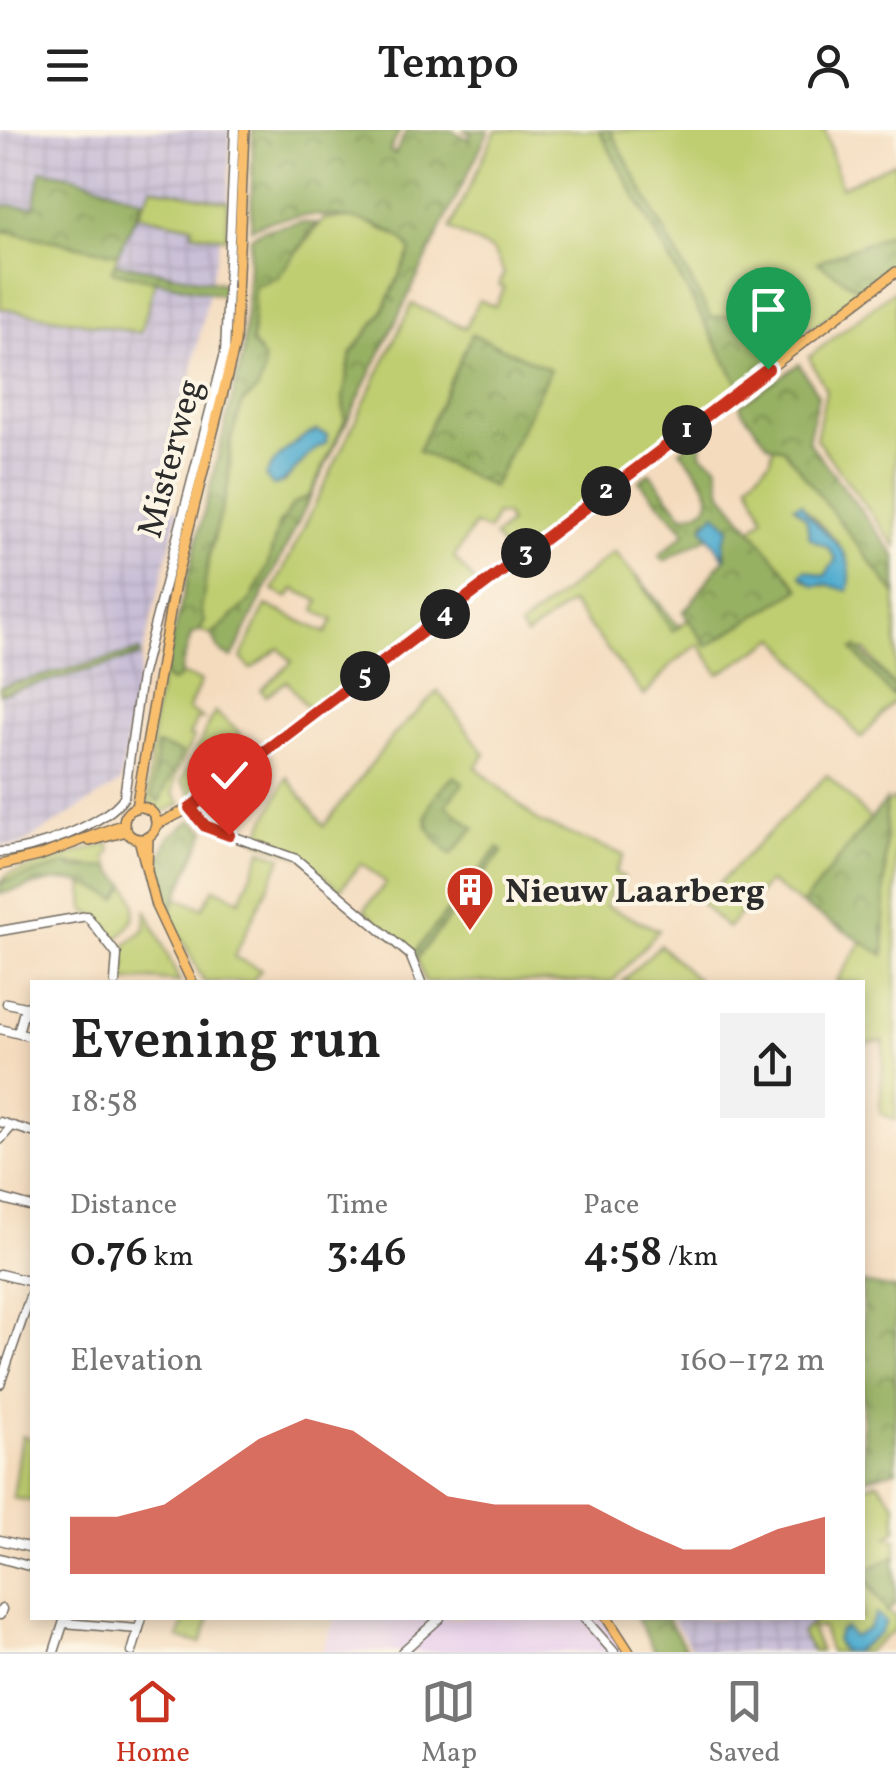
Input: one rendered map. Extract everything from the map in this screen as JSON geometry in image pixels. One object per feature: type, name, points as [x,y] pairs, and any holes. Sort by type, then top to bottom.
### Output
[{"type":"main road","name":"Misterweg","points":[[140,808],[176,584],[235,344],[244,130]]},
{"type":"main road","points":[[191,980],[167,936],[147,871],[143,838],[156,822],[187,810],[896,272]]},
{"type":"main road","points":[[0,865],[126,828],[140,808],[156,822]]},
{"type":"main road","points":[[126,828],[143,838]]},
{"type":"main road","points":[[607,1620],[629,1652]]},
{"type":"street","name":"Misterweg","points":[[0,852],[41,847],[114,810],[124,797],[140,677],[226,353],[235,130]]},
{"type":"street","points":[[187,810],[207,828],[296,858],[410,955],[420,980]]},
{"type":"street","points":[[0,931],[86,916],[117,954],[115,980]]},
{"type":"street","points":[[7,1003],[29,1006],[18,1033]]},
{"type":"street","points":[[0,1029],[30,1036]]},
{"type":"street","points":[[0,1122],[30,1131]]},
{"type":"street","points":[[0,1140],[12,1126]]},
{"type":"street","points":[[0,1198],[30,1206]]},
{"type":"street","points":[[0,1274],[30,1282]]},
{"type":"street","points":[[0,1384],[30,1297]]},
{"type":"street","points":[[0,1540],[30,1548]]},
{"type":"street","points":[[0,1558],[30,1566]]},
{"type":"street","points":[[54,1652],[64,1620],[138,1629]]},
{"type":"street","points":[[132,1652],[141,1620]]},
{"type":"street","points":[[402,1652],[438,1620]]},
{"type":"street","points":[[586,1620],[614,1652]]},
{"type":"shaded area","points":[[0,130],[230,130],[228,202],[163,506],[179,510],[143,652],[120,783],[19,846],[0,846]]},
{"type":"shaded area","points":[[334,1620],[603,1620],[627,1652],[322,1652]]},
{"type":"shaded area","points":[[673,1620],[815,1620],[801,1633],[813,1652],[694,1652]]},
{"type":"green space","points":[[253,130],[400,130],[390,151],[395,154],[407,130],[451,130],[469,139],[471,134],[463,130],[489,130],[232,658],[220,651],[212,635],[250,601],[267,568],[279,524],[293,504],[310,495],[345,421],[343,399],[351,354],[382,313],[411,251],[399,237],[382,227],[336,216],[287,217],[251,229]]},
{"type":"green space","points":[[496,130],[599,130],[739,385],[511,559],[494,537],[509,524],[506,515],[496,514],[489,531],[474,525],[454,558],[477,584],[309,710],[287,681],[266,696],[261,690],[292,662],[279,648],[251,669],[241,658],[266,605],[326,633],[333,620],[315,611],[319,601],[294,589],[289,598],[273,591],[412,304],[465,328],[479,300],[495,306],[504,288],[499,285],[504,273],[493,251],[450,229]]},
{"type":"green space","points":[[599,130],[610,130],[711,318],[752,313],[750,325],[802,337],[739,385]]},
{"type":"green space","points":[[610,130],[825,130],[841,187],[896,162],[896,231],[818,262],[861,291],[814,328],[752,313],[711,319]]},
{"type":"green space","points":[[41,170],[78,177],[143,200],[118,254],[0,230],[0,205],[34,207]]},
{"type":"green space","points":[[152,187],[228,202],[227,238],[192,233],[193,226],[138,215]]},
{"type":"green space","points":[[358,218],[402,238],[411,251],[382,313],[351,353],[343,399],[345,421],[310,495],[293,505],[279,524],[267,568],[250,601],[212,635],[200,631],[204,621],[202,591],[228,484],[233,429],[241,407],[251,396],[260,352],[252,344],[254,285],[298,251],[324,219]],"holes":[[[317,431],[327,435],[284,482],[267,477],[294,444]]]},
{"type":"green space","points":[[300,222],[317,224],[277,278],[254,286],[252,344],[263,358],[264,373],[258,389],[243,402],[230,441],[228,486],[209,556],[201,611],[205,621],[200,631],[191,635],[178,679],[171,682],[165,678],[166,666],[243,354],[251,237],[263,230]]},
{"type":"green space","points":[[0,230],[118,254],[112,271],[155,281],[141,333],[0,308]]},
{"type":"green space","points":[[896,231],[896,263],[861,291],[817,262]]},
{"type":"green space","points":[[115,263],[225,284],[225,296],[112,271]]},
{"type":"green space","points":[[896,289],[896,547],[816,439],[826,390],[809,357]]},
{"type":"green space","points":[[472,334],[550,369],[493,487],[418,451]]},
{"type":"green space","points":[[799,364],[818,395],[808,441],[896,557],[896,595],[784,449],[769,445],[742,411],[740,405]]},
{"type":"green space","points":[[701,434],[701,454],[717,464],[722,493],[800,589],[707,646],[683,612],[726,558],[724,540],[706,519],[703,527],[708,537],[664,561],[659,556],[686,532],[639,481],[650,473],[683,515],[707,505],[707,488],[680,450]]},
{"type":"green space","points":[[773,446],[784,448],[896,595],[896,689],[866,651],[853,650],[892,695],[896,692],[896,699],[861,738],[777,638],[719,674],[699,644],[671,665],[644,696],[571,603],[526,636],[520,627],[614,552],[679,627],[690,618],[707,646],[800,588],[751,530],[764,518],[749,482],[771,459]],"holes":[[[803,506],[838,543],[850,578],[827,585],[804,579],[810,571],[825,576],[836,559],[828,547],[816,542]]]},
{"type":"green space","points":[[636,575],[679,627],[672,631]]},
{"type":"green space","points":[[173,637],[166,666],[178,679],[180,674],[201,681],[188,710],[203,719],[197,719],[189,736],[194,737],[175,777],[173,794],[181,804],[159,814],[147,800],[154,715],[168,638]]},
{"type":"green space","points":[[857,647],[896,689],[892,696],[853,650]]},
{"type":"green space","points":[[139,651],[140,656],[0,694],[0,687]]},
{"type":"green space","points":[[438,691],[485,754],[476,767],[539,822],[624,855],[615,873],[624,877],[619,889],[613,888],[605,906],[659,930],[614,980],[424,980],[417,958],[502,852],[498,848],[414,953],[364,910],[386,883],[361,863],[340,890],[303,857],[256,840],[287,777],[324,826],[392,737]],"holes":[[[433,799],[474,829],[427,828],[426,816]]]},
{"type":"green space","points":[[215,712],[236,729],[251,753],[193,797],[181,781]]},
{"type":"green space","points":[[157,745],[182,753],[159,802],[152,796]]},
{"type":"green space","points":[[827,775],[870,819],[802,905],[769,882],[727,928],[700,902]]},
{"type":"green space","points":[[454,776],[463,783],[446,805],[474,828],[451,855],[432,834],[427,816],[435,797]]},
{"type":"green space","points":[[896,798],[896,1120],[880,1113],[884,1041],[865,1043],[865,980],[837,980],[862,942],[884,954],[886,804]]},
{"type":"green space","points":[[886,800],[884,955],[802,905]]},
{"type":"green space","points":[[192,820],[206,831],[169,914],[156,866],[170,836]]},
{"type":"green space","points":[[109,843],[111,852],[106,857],[112,869],[68,864],[0,883],[9,874]]},
{"type":"green space","points":[[498,848],[502,851],[417,958],[414,953]]},
{"type":"green space","points":[[262,850],[282,857],[234,957],[261,970],[253,980],[203,980],[169,914],[176,898],[203,908],[214,888],[240,900]]},
{"type":"green space","points":[[68,864],[74,868],[109,867],[126,885],[117,899],[85,884],[60,880],[0,894],[0,883]]},
{"type":"green space","points":[[83,880],[117,899],[126,885],[131,894],[134,916],[114,942],[100,919],[85,910]]},
{"type":"green space","points":[[146,909],[179,980],[122,980],[126,963],[119,951],[145,929]]},
{"type":"green space","points":[[660,945],[698,980],[624,980]]},
{"type":"green space","points":[[865,1284],[896,1289],[896,1470],[865,1478]]},
{"type":"green space","points":[[22,1436],[30,1438],[30,1501],[13,1498]]},
{"type":"green space","points":[[878,1482],[896,1505],[896,1530],[888,1537],[896,1539],[896,1559],[865,1571],[865,1486]]},
{"type":"green space","points":[[894,1556],[896,1603],[887,1612],[865,1575],[865,1571]]},
{"type":"green space","points":[[865,1580],[887,1612],[896,1616],[896,1629],[866,1652],[852,1652],[875,1638],[870,1627],[853,1638],[843,1628],[837,1645],[844,1652],[830,1652],[822,1627],[811,1628],[820,1652],[813,1652],[801,1633],[815,1620],[865,1620]]},
{"type":"green space","points":[[184,1620],[209,1620],[201,1643],[179,1638]]},
{"type":"green space","points":[[638,1620],[668,1620],[688,1652],[655,1652]]},
{"type":"water","points":[[317,431],[327,435],[326,443],[273,486],[266,477],[273,464],[294,444]]},
{"type":"water","points":[[801,503],[843,551],[850,575],[848,591],[827,584],[815,586],[801,575],[805,570],[825,576],[836,559],[828,547],[810,538],[806,518],[794,506]]},
{"type":"water","points":[[716,513],[730,528],[724,540],[724,558],[703,527]]},
{"type":"water","points":[[876,1614],[886,1622],[880,1634],[852,1652],[842,1651],[836,1640],[839,1631],[846,1628],[853,1637],[868,1629]]},
{"type":"place","name":"Nieuw Laarberg","points":[[470,932]]},
{"type":"route","points":[[229,835],[205,826],[190,808],[768,369]]}]
